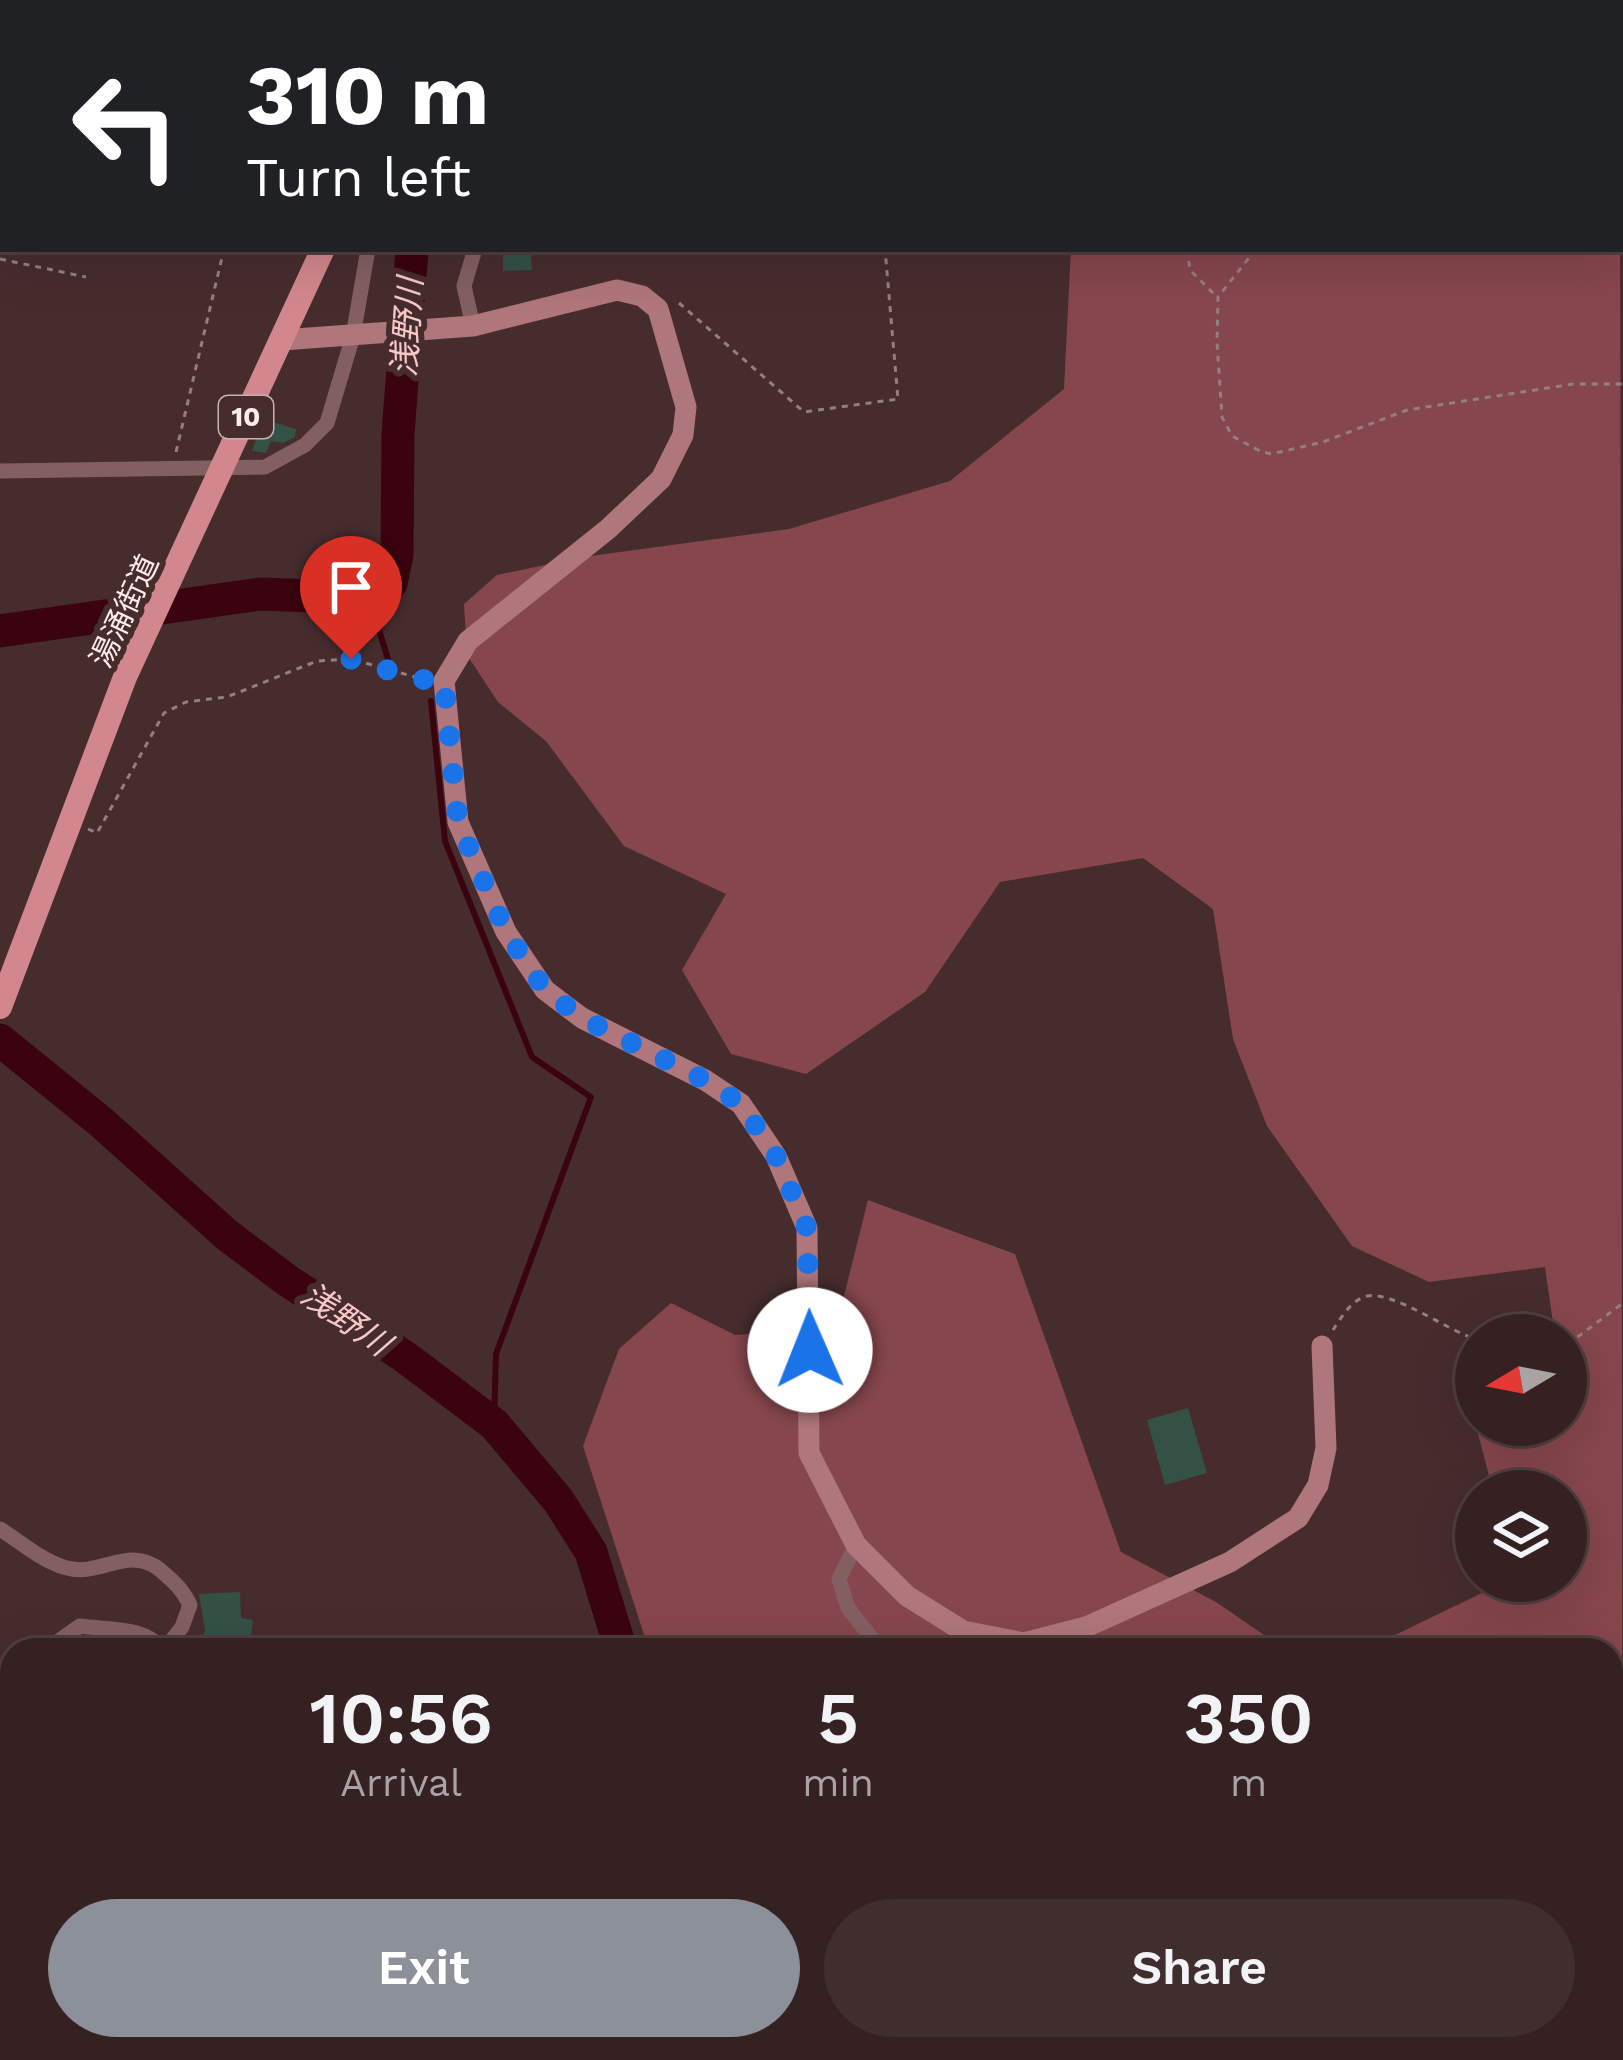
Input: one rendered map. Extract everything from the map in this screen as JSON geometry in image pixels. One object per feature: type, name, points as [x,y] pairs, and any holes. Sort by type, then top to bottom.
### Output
[{"type":"main road","name":"湯涌街道","points":[[0,1007],[125,677],[321,252]]},
{"type":"street","points":[[0,471],[265,467],[305,445],[327,423],[363,335],[368,252]]},
{"type":"street","points":[[473,326],[464,286],[474,252]]},
{"type":"street","points":[[282,340],[473,326],[617,290],[642,296],[658,309],[686,406],[682,435],[661,479],[561,568],[467,641],[444,681],[458,822],[506,932],[545,990],[582,1018],[705,1080],[741,1104],[776,1156],[807,1228],[809,1453],[856,1545],[907,1596],[963,1630],[1001,1638]]},
{"type":"street","points":[[1043,1638],[1086,1627],[1230,1562],[1298,1518],[1318,1486],[1326,1448],[1322,1346]]},
{"type":"street","points":[[0,1529],[71,1570],[102,1568],[128,1557],[146,1560],[182,1588],[190,1605],[173,1638]]},
{"type":"street","points":[[856,1545],[838,1579],[848,1608],[872,1638]]},
{"type":"street","points":[[63,1638],[80,1626],[153,1638]]},
{"type":"path","points":[[171,470],[223,252]]},
{"type":"path","points":[[676,300],[804,412],[898,398],[885,252]]},
{"type":"path","points":[[1187,252],[1190,270],[1218,297]]},
{"type":"path","points":[[1254,252],[1218,297],[1222,417],[1232,436],[1271,454],[1323,442],[1407,410],[1573,384],[1623,384]]},
{"type":"path","points":[[0,260],[86,278]]},
{"type":"path","points":[[69,821],[97,833],[164,713],[186,702],[227,697],[317,661],[351,659],[418,679],[444,681]]},
{"type":"path","points":[[1322,1346],[1348,1308],[1367,1296],[1392,1300],[1455,1329]]},
{"type":"path","points":[[1587,1330],[1623,1303]]},
{"type":"shaded area","points":[[1071,252],[1620,252],[1622,1638],[1389,1638],[1463,1602],[1587,1602],[1587,1470],[1488,1470],[1481,1446],[1587,1446],[1587,1314],[1552,1314],[1545,1267],[1429,1282],[1352,1246],[1267,1126],[1233,1039],[1213,909],[1143,858],[1000,882],[925,992],[806,1074],[731,1054],[682,970],[726,894],[624,846],[546,741],[498,702],[467,655],[464,604],[497,575],[583,557],[789,529],[950,481],[1064,389]]},
{"type":"shaded area","points":[[868,1200],[1015,1254],[1121,1552],[1216,1602],[1268,1638],[645,1638],[583,1446],[619,1349],[671,1303],[735,1335],[836,1328]]},
{"type":"building","points":[[503,252],[531,252],[532,270],[503,271]]},
{"type":"building","points":[[263,419],[296,429],[295,437],[283,443],[271,441],[266,453],[252,451]]},
{"type":"building","points":[[1188,1408],[1207,1473],[1165,1485],[1147,1420]]},
{"type":"building","points":[[240,1592],[241,1618],[253,1620],[251,1638],[191,1638],[203,1636],[205,1630],[199,1594]]},
{"type":"waterway","name":"浅野川","points":[[0,631],[260,594],[369,598],[391,583],[397,555],[398,434],[412,252]]},
{"type":"waterway","points":[[369,598],[388,659]]},
{"type":"waterway","points":[[431,701],[445,841],[532,1057],[591,1097],[496,1354],[494,1424]]},
{"type":"waterway","name":"浅野川","points":[[0,1040],[101,1122],[227,1235],[494,1424],[558,1500],[591,1552],[617,1638]]},
{"type":"route","points":[[351,659],[418,679],[444,681],[458,822],[506,932],[545,990],[582,1018],[705,1080],[741,1104],[776,1156],[807,1228],[810,1350]]}]
